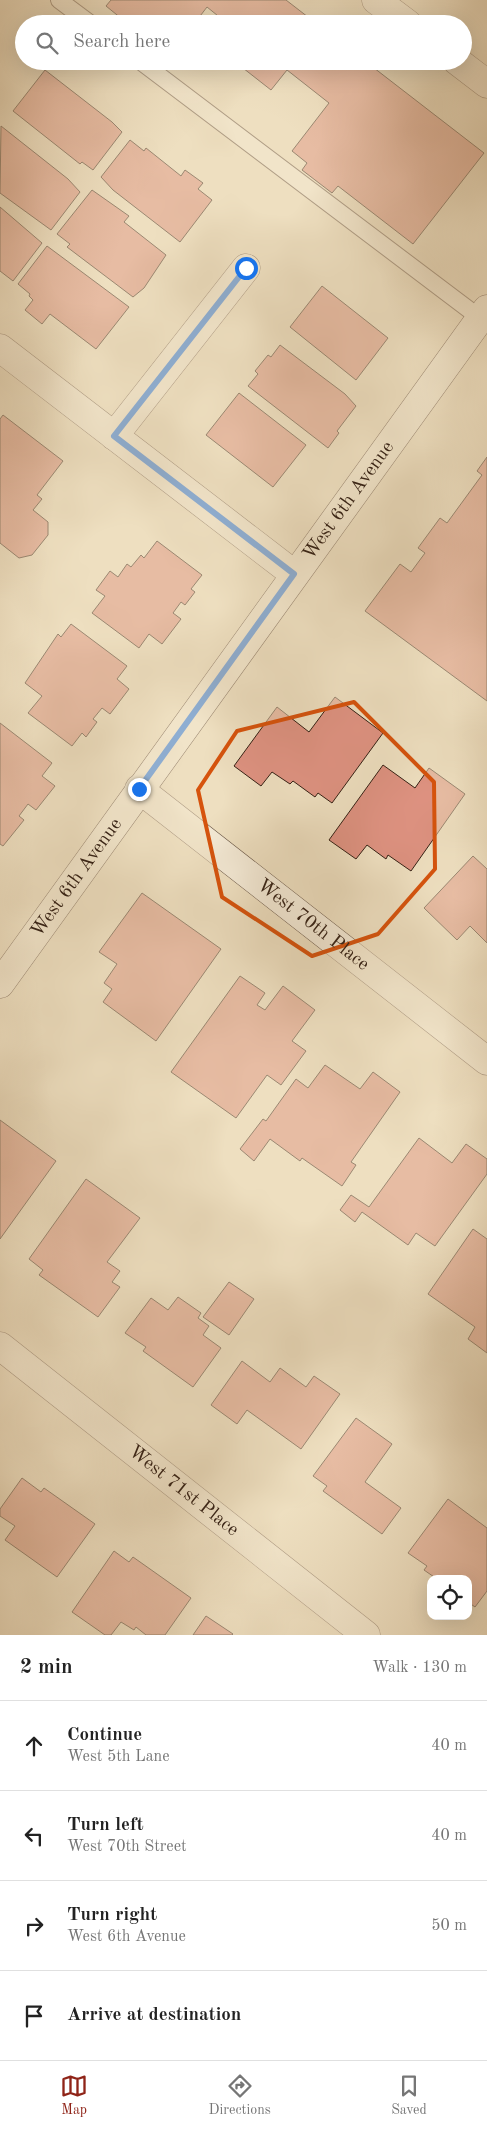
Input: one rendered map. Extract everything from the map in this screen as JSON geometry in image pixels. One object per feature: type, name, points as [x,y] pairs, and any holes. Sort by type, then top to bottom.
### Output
[{"type":"street","points":[[376,0],[396,15]]},
{"type":"street","points":[[469,70],[487,84]]},
{"type":"street","points":[[114,436],[246,268]]},
{"type":"street","name":"West 6th Avenue","points":[[0,984],[294,574],[484,314]]},
{"type":"street","points":[[0,348],[294,574]]},
{"type":"street","name":"West 70th Place","points":[[139,789],[487,1061]]},
{"type":"street","name":"West 71st Place","points":[[0,1346],[366,1635]]},
{"type":"lane","points":[[59,0],[79,15]]},
{"type":"lane","points":[[152,70],[484,314]]},
{"type":"highlighted area","points":[[354,702],[434,782],[435,869],[378,934],[312,956],[222,897],[198,790],[237,731]]},
{"type":"building","points":[[111,0],[286,0],[305,15],[217,15],[207,7],[201,15],[117,15],[106,6]]},
{"type":"building","points":[[45,70],[112,122],[122,132],[93,170],[82,162],[80,164],[13,111]]},
{"type":"building","points":[[245,70],[287,70],[271,90]]},
{"type":"building","points":[[287,70],[377,70],[484,153],[413,244],[338,186],[332,193],[302,170],[307,163],[292,151],[329,103]]},
{"type":"building","points":[[1,126],[68,179],[80,192],[51,230],[0,193]]},
{"type":"building","points":[[130,140],[144,151],[146,148],[181,176],[185,170],[203,183],[198,189],[212,200],[180,242],[113,190],[101,177]]},
{"type":"building","points":[[92,190],[129,216],[124,222],[166,255],[144,288],[133,297],[67,247],[70,244],[57,234]]},
{"type":"building","points":[[0,207],[42,243],[13,281],[0,271]]},
{"type":"building","points":[[47,246],[129,307],[96,349],[50,314],[42,324],[25,310],[33,300],[29,296],[30,294],[18,284]]},
{"type":"building","points":[[322,286],[388,338],[356,380],[290,327]]},
{"type":"building","points":[[280,345],[345,394],[356,406],[337,431],[339,433],[328,448],[248,386],[258,374],[255,371],[268,355],[271,357]]},
{"type":"building","points":[[239,393],[306,445],[273,487],[206,435]]},
{"type":"building","points":[[3,415],[63,461],[37,495],[42,499],[33,510],[48,522],[48,535],[32,555],[19,558],[0,543],[0,419]]},
{"type":"building","points":[[487,457],[487,701],[365,611],[400,564],[411,572],[425,553],[418,548],[440,518],[447,523],[482,475],[477,471]]},
{"type":"building","points":[[157,541],[202,575],[191,589],[195,592],[185,605],[181,602],[173,613],[181,619],[162,644],[149,634],[139,648],[92,613],[105,596],[96,590],[110,571],[118,577],[127,564],[131,567],[141,555],[144,558]]},
{"type":"building","points":[[71,624],[127,666],[117,679],[129,689],[110,714],[102,708],[93,719],[97,722],[86,737],[82,733],[72,746],[28,713],[42,696],[25,683],[58,634],[61,637]]},
{"type":"building","points":[[335,697],[383,733],[332,803],[318,793],[315,797],[293,781],[290,784],[272,772],[261,786],[234,766],[277,707],[309,732]]},
{"type":"building","points":[[0,723],[52,763],[42,776],[55,786],[36,810],[28,804],[19,816],[24,820],[3,846],[0,844]]},
{"type":"building","points":[[383,765],[415,788],[429,768],[465,794],[411,871],[388,855],[386,859],[367,845],[356,859],[329,840]]},
{"type":"building","points":[[473,856],[487,869],[487,943],[470,926],[457,940],[424,908]]},
{"type":"building","points":[[142,893],[221,949],[156,1041],[103,1002],[112,989],[104,983],[117,964],[99,952]]},
{"type":"building","points":[[240,976],[265,993],[257,1005],[265,1010],[283,986],[315,1010],[292,1041],[306,1051],[281,1085],[267,1075],[236,1118],[171,1072]]},
{"type":"building","points":[[325,1065],[360,1089],[373,1072],[400,1092],[351,1162],[356,1165],[342,1186],[302,1158],[300,1161],[270,1139],[254,1161],[240,1149],[263,1119],[266,1121],[296,1079],[308,1088]]},
{"type":"building","points":[[0,1120],[56,1161],[0,1239]]},
{"type":"building","points":[[419,1138],[452,1163],[466,1144],[487,1159],[487,1174],[435,1246],[416,1233],[408,1245],[362,1212],[355,1222],[340,1210],[351,1195],[369,1207]]},
{"type":"building","points":[[86,1179],[140,1218],[107,1262],[120,1271],[112,1282],[120,1287],[98,1317],[39,1275],[43,1270],[29,1259]]},
{"type":"building","points":[[473,1229],[487,1239],[487,1353],[468,1339],[475,1327],[428,1294]]},
{"type":"building","points":[[229,1282],[254,1299],[229,1335],[203,1317]]},
{"type":"building","points":[[178,1297],[201,1313],[198,1318],[209,1326],[203,1335],[221,1348],[193,1387],[143,1351],[146,1347],[125,1333],[151,1298],[168,1310]]},
{"type":"building","points":[[242,1361],[270,1382],[280,1368],[306,1387],[314,1376],[340,1394],[301,1449],[247,1410],[237,1424],[211,1405]]},
{"type":"building","points":[[356,1418],[392,1444],[365,1482],[401,1508],[382,1534],[323,1491],[327,1486],[313,1476]]},
{"type":"building","points":[[22,1478],[41,1492],[44,1488],[95,1524],[57,1577],[5,1540],[15,1526],[0,1516],[0,1509]]},
{"type":"building","points":[[448,1499],[487,1528],[487,1591],[475,1607],[472,1605],[472,1575],[431,1575],[424,1570],[427,1566],[408,1553]]},
{"type":"building","points":[[114,1551],[129,1562],[133,1557],[191,1598],[165,1635],[146,1635],[136,1627],[134,1630],[121,1622],[111,1635],[105,1635],[72,1612]]},
{"type":"building","points":[[206,1616],[233,1634],[193,1635]]},
{"type":"route","points":[[139,789],[294,574],[114,436],[246,268]]}]
